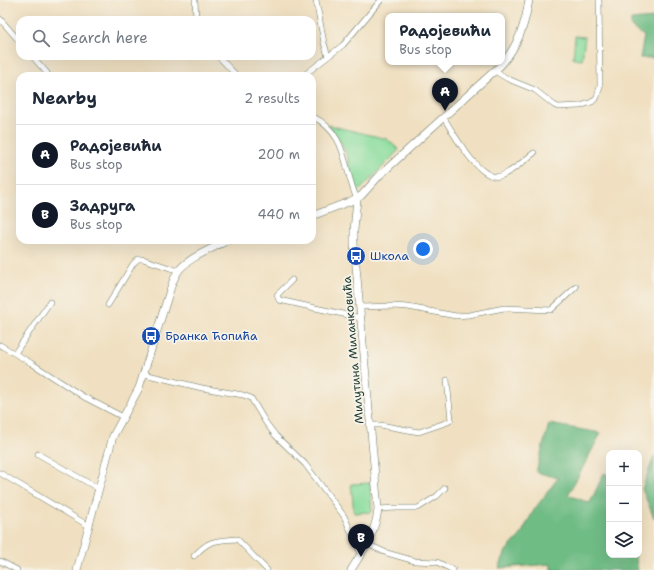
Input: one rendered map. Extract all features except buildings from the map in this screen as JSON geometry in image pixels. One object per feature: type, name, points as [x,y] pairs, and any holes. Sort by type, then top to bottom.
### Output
[{"type":"main road","points":[[505,60],[518,41],[524,26],[529,0]]},
{"type":"main road","points":[[316,214],[357,199],[501,65]]},
{"type":"main road","name":"Милутина Миланковића","points":[[351,570],[367,544],[374,528],[378,509],[354,235],[357,199]]},
{"type":"main road","points":[[77,570],[112,440],[144,374],[170,290],[179,271],[189,262],[221,244]]},
{"type":"street","points":[[194,0],[196,16]]},
{"type":"street","points":[[316,0],[328,56]]},
{"type":"street","points":[[308,72],[343,45],[381,0]]},
{"type":"street","points":[[496,71],[508,79],[537,91],[556,106],[574,106],[592,102],[597,97],[600,86],[599,0]]},
{"type":"street","points":[[0,19],[16,37]]},
{"type":"street","points":[[36,60],[46,72]]},
{"type":"street","points":[[222,60],[233,72]]},
{"type":"street","points":[[316,118],[328,126],[338,139],[357,199]]},
{"type":"street","points":[[444,118],[467,155],[491,175],[499,176],[510,171],[534,153]]},
{"type":"street","points":[[108,305],[133,264],[138,259],[143,259],[179,271]]},
{"type":"street","points":[[292,280],[278,294],[277,298],[279,300],[361,318]]},
{"type":"street","points":[[360,307],[408,307],[456,316],[469,316],[504,308],[552,310],[576,287]]},
{"type":"street","points":[[15,353],[50,302]]},
{"type":"street","points":[[0,345],[84,397],[123,417]]},
{"type":"street","points":[[144,374],[251,398],[266,423],[276,436],[305,464],[344,516],[361,554]]},
{"type":"street","points":[[371,425],[380,425],[419,432],[448,422],[451,420],[447,380]]},
{"type":"street","points":[[38,454],[99,488]]},
{"type":"street","points":[[0,473],[89,526]]},
{"type":"street","points":[[378,509],[418,508],[427,504],[445,488]]},
{"type":"street","points":[[194,556],[202,547],[213,541],[237,539],[267,570]]},
{"type":"street","points":[[367,544],[387,553],[415,560],[437,562],[453,570]]},
{"type":"street","points":[[0,561],[17,570]]},
{"type":"green space","points":[[654,18],[654,58],[640,58],[644,36],[631,27],[631,20]]},
{"type":"green space","points":[[575,36],[585,37],[582,60],[573,59]]},
{"type":"green space","points":[[328,125],[387,139],[399,150],[357,193],[351,177],[348,158],[341,142]]},
{"type":"green space","points":[[549,424],[601,433],[568,495],[590,503],[604,473],[606,474],[606,558],[636,558],[638,570],[551,570],[551,564],[499,568],[506,551],[520,536],[534,510],[558,478],[536,472]]},
{"type":"green space","points":[[654,456],[654,518],[642,489]]},
{"type":"green space","points":[[370,483],[372,512],[354,513],[351,484]]},
{"type":"place","name":"Радојевићи","points":[[445,111]]},
{"type":"place","name":"Школа","points":[[356,256]]},
{"type":"place","name":"Бранка Ћопића","points":[[151,336]]},
{"type":"place","name":"Задруга","points":[[361,557]]}]
